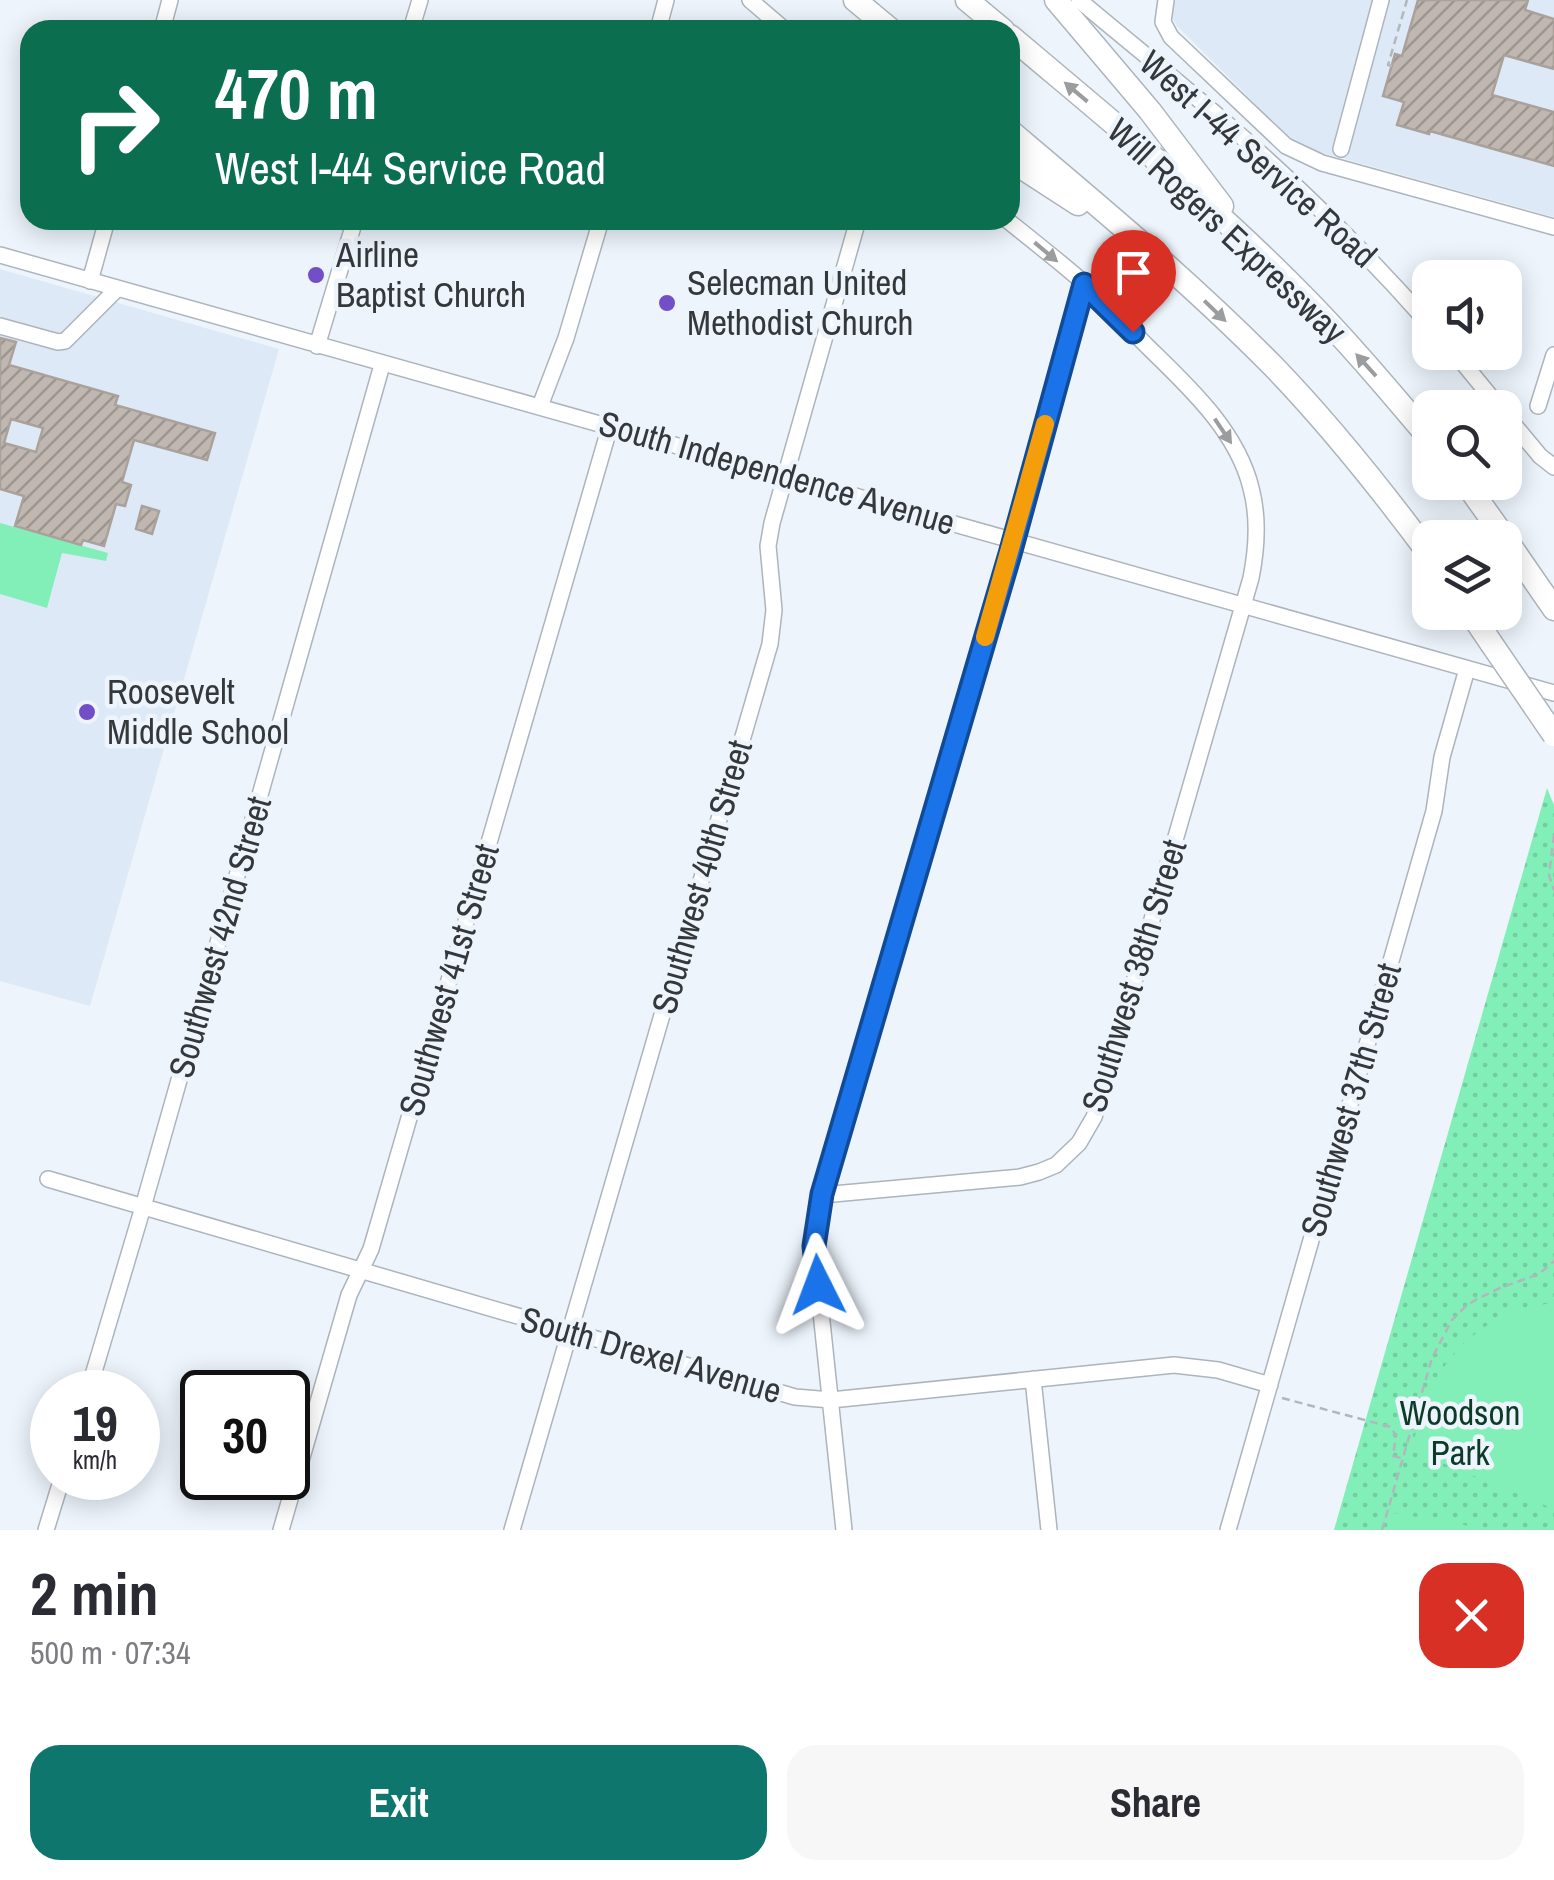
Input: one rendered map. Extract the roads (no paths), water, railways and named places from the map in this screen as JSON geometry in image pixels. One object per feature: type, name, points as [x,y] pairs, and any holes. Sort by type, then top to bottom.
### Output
[{"type":"highway","points":[[855,0],[879,20]]},
{"type":"highway","points":[[967,0],[991,20]]},
{"type":"highway","points":[[1056,0],[1150,111],[1254,248]]},
{"type":"highway","name":"Will Rogers Expressway","points":[[1020,45],[1254,248],[1340,335],[1412,417]]},
{"type":"highway","name":"Will Rogers Expressway","points":[[1020,139],[1153,252],[1273,367],[1345,446],[1412,531]]},
{"type":"highway","points":[[1020,166],[1153,252]]},
{"type":"highway","points":[[1522,562],[1554,608]]},
{"type":"highway","points":[[1482,630],[1554,735]]},
{"type":"street","name":"West I-44 Service Road","points":[[1079,0],[1234,129],[1348,236],[1412,306]]},
{"type":"street","points":[[1341,149],[1381,0]]},
{"type":"street","points":[[749,1],[773,20]]},
{"type":"street","points":[[1165,2],[1163,22],[1172,37],[1286,146],[1322,163],[1554,228]]},
{"type":"street","points":[[90,281],[105,230]]},
{"type":"street","points":[[317,346],[351,230]]},
{"type":"street","points":[[540,406],[566,338],[598,230]]},
{"type":"street","name":"Southwest 40th Street","points":[[514,1530],[766,657],[774,610],[768,546],[772,523],[855,230]]},
{"type":"street","points":[[1019,230],[1084,284],[1182,380],[1232,443],[1251,485],[1257,527],[1256,551],[1242,606]]},
{"type":"street","name":"South Independence Avenue","points":[[0,256],[1554,693]]},
{"type":"street","points":[[844,1530],[814,1246],[822,1194],[1014,540],[1084,284]]},
{"type":"street","points":[[0,326],[65,341],[117,289]]},
{"type":"street","points":[[1538,406],[1554,355]]},
{"type":"street","name":"Southwest 42nd Street","points":[[95,1370],[382,365]]},
{"type":"street","points":[[1469,370],[1485,390]]},
{"type":"street","name":"Southwest 41st Street","points":[[281,1530],[349,1294],[371,1249],[610,426]]},
{"type":"street","points":[[1522,434],[1554,467]]},
{"type":"street","name":"Southwest 38th Street","points":[[822,1194],[1020,1177],[1056,1165],[1079,1143],[1102,1092],[1242,606]]},
{"type":"street","name":"Southwest 37th Street","points":[[1228,1530],[1434,811],[1442,757],[1467,669]]},
{"type":"street","name":"South Drexel Avenue","points":[[48,1179],[784,1395],[831,1400],[1174,1365],[1218,1370],[1269,1389]]},
{"type":"street","points":[[1033,1379],[1049,1530]]},
{"type":"street","points":[[46,1530],[55,1500]]},
{"type":"place","name":"Airline Baptist Church","points":[[316,275]]},
{"type":"place","name":"Selecman United Methodist Church","points":[[667,303]]},
{"type":"place","name":"Roosevelt Middle School","points":[[87,712]]},
{"type":"park label","name":"Woodson Park","points":[[1460,1433]]}]
